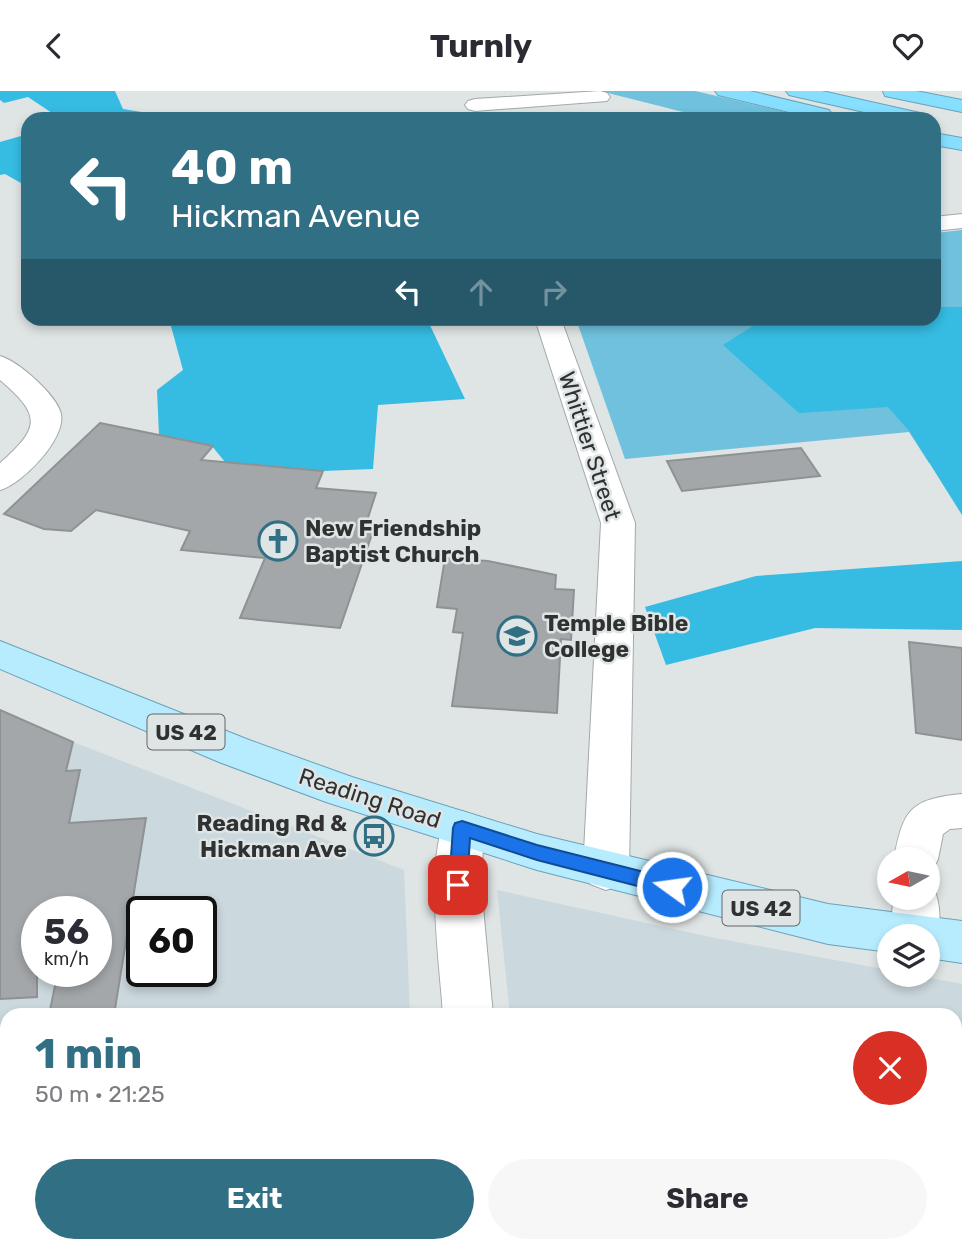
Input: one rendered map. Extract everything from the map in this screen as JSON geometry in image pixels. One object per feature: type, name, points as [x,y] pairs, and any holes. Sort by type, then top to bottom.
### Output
[{"type":"highway","points":[[725,91],[815,112]]},
{"type":"highway","points":[[796,91],[890,112]]},
{"type":"highway","points":[[886,91],[962,106]]},
{"type":"highway","points":[[941,124],[962,128]]},
{"type":"highway","points":[[941,140],[962,144]]},
{"type":"main road","name":"Reading Road","points":[[0,654],[234,751],[341,790],[537,852],[828,924],[877,931]]},
{"type":"main road","points":[[940,939],[962,942]]},
{"type":"street","points":[[475,105],[575,103],[600,97]]},
{"type":"street","points":[[941,223],[962,221]]},
{"type":"street","name":"Whittier Street","points":[[550,326],[618,523],[606,870]]},
{"type":"street","points":[[0,365],[42,404],[46,416],[45,428],[39,441],[0,480]]},
{"type":"street","points":[[918,847],[923,824],[942,813],[962,811]]},
{"type":"street","points":[[462,828],[458,885],[467,1008]]},
{"type":"shaded area","points":[[0,91],[115,91],[123,109],[142,112],[50,112],[28,97],[4,103],[0,100]]},
{"type":"shaded area","points":[[600,91],[695,91],[786,112],[683,112]]},
{"type":"shaded area","points":[[21,136],[21,183],[5,174],[0,175],[0,142]]},
{"type":"shaded area","points":[[962,230],[962,460],[929,463],[909,432],[625,459],[578,326],[941,326],[941,232]]},
{"type":"shaded area","points":[[941,306],[962,307],[962,515],[910,432],[888,407],[799,413],[723,345],[753,326],[941,326]]},
{"type":"shaded area","points":[[171,326],[430,326],[465,399],[378,405],[373,469],[323,471],[225,462],[212,446],[159,435],[157,390],[183,370]]},
{"type":"shaded area","points":[[962,561],[962,630],[815,628],[666,665],[645,607],[756,576]]},
{"type":"shaded area","points":[[0,710],[73,742],[404,870],[410,1008],[0,1008]]},
{"type":"shaded area","points":[[497,890],[710,937],[877,968],[877,987],[940,987],[940,980],[962,984],[962,1008],[509,1008]]},
{"type":"building","points":[[100,423],[213,446],[201,460],[323,471],[316,488],[376,493],[364,530],[373,531],[340,628],[240,618],[265,558],[181,550],[190,531],[96,510],[71,531],[44,529],[4,514]]},
{"type":"building","points":[[801,448],[820,476],[682,491],[667,461]]},
{"type":"building","name":"Temple Bible College","points":[[445,558],[488,561],[556,575],[555,589],[574,590],[571,640],[561,639],[557,713],[452,706],[463,633],[453,632],[457,609],[437,607]]},
{"type":"building","points":[[909,642],[962,648],[962,740],[916,733]]},
{"type":"building","points":[[0,710],[73,742],[66,771],[80,770],[69,823],[146,818],[133,896],[126,896],[126,941],[115,1008],[50,1008],[55,987],[112,987],[112,896],[21,896],[21,987],[37,987],[37,997],[0,999]]},
{"type":"place","name":"New Friendship Baptist Church","points":[[278,541]]},
{"type":"place","name":"Temple Bible College","points":[[517,636]]},
{"type":"place","name":"Reading Rd & Hickman Ave","points":[[374,836]]},
{"type":"route","points":[[458,885],[462,828],[537,852],[672,887]]}]
